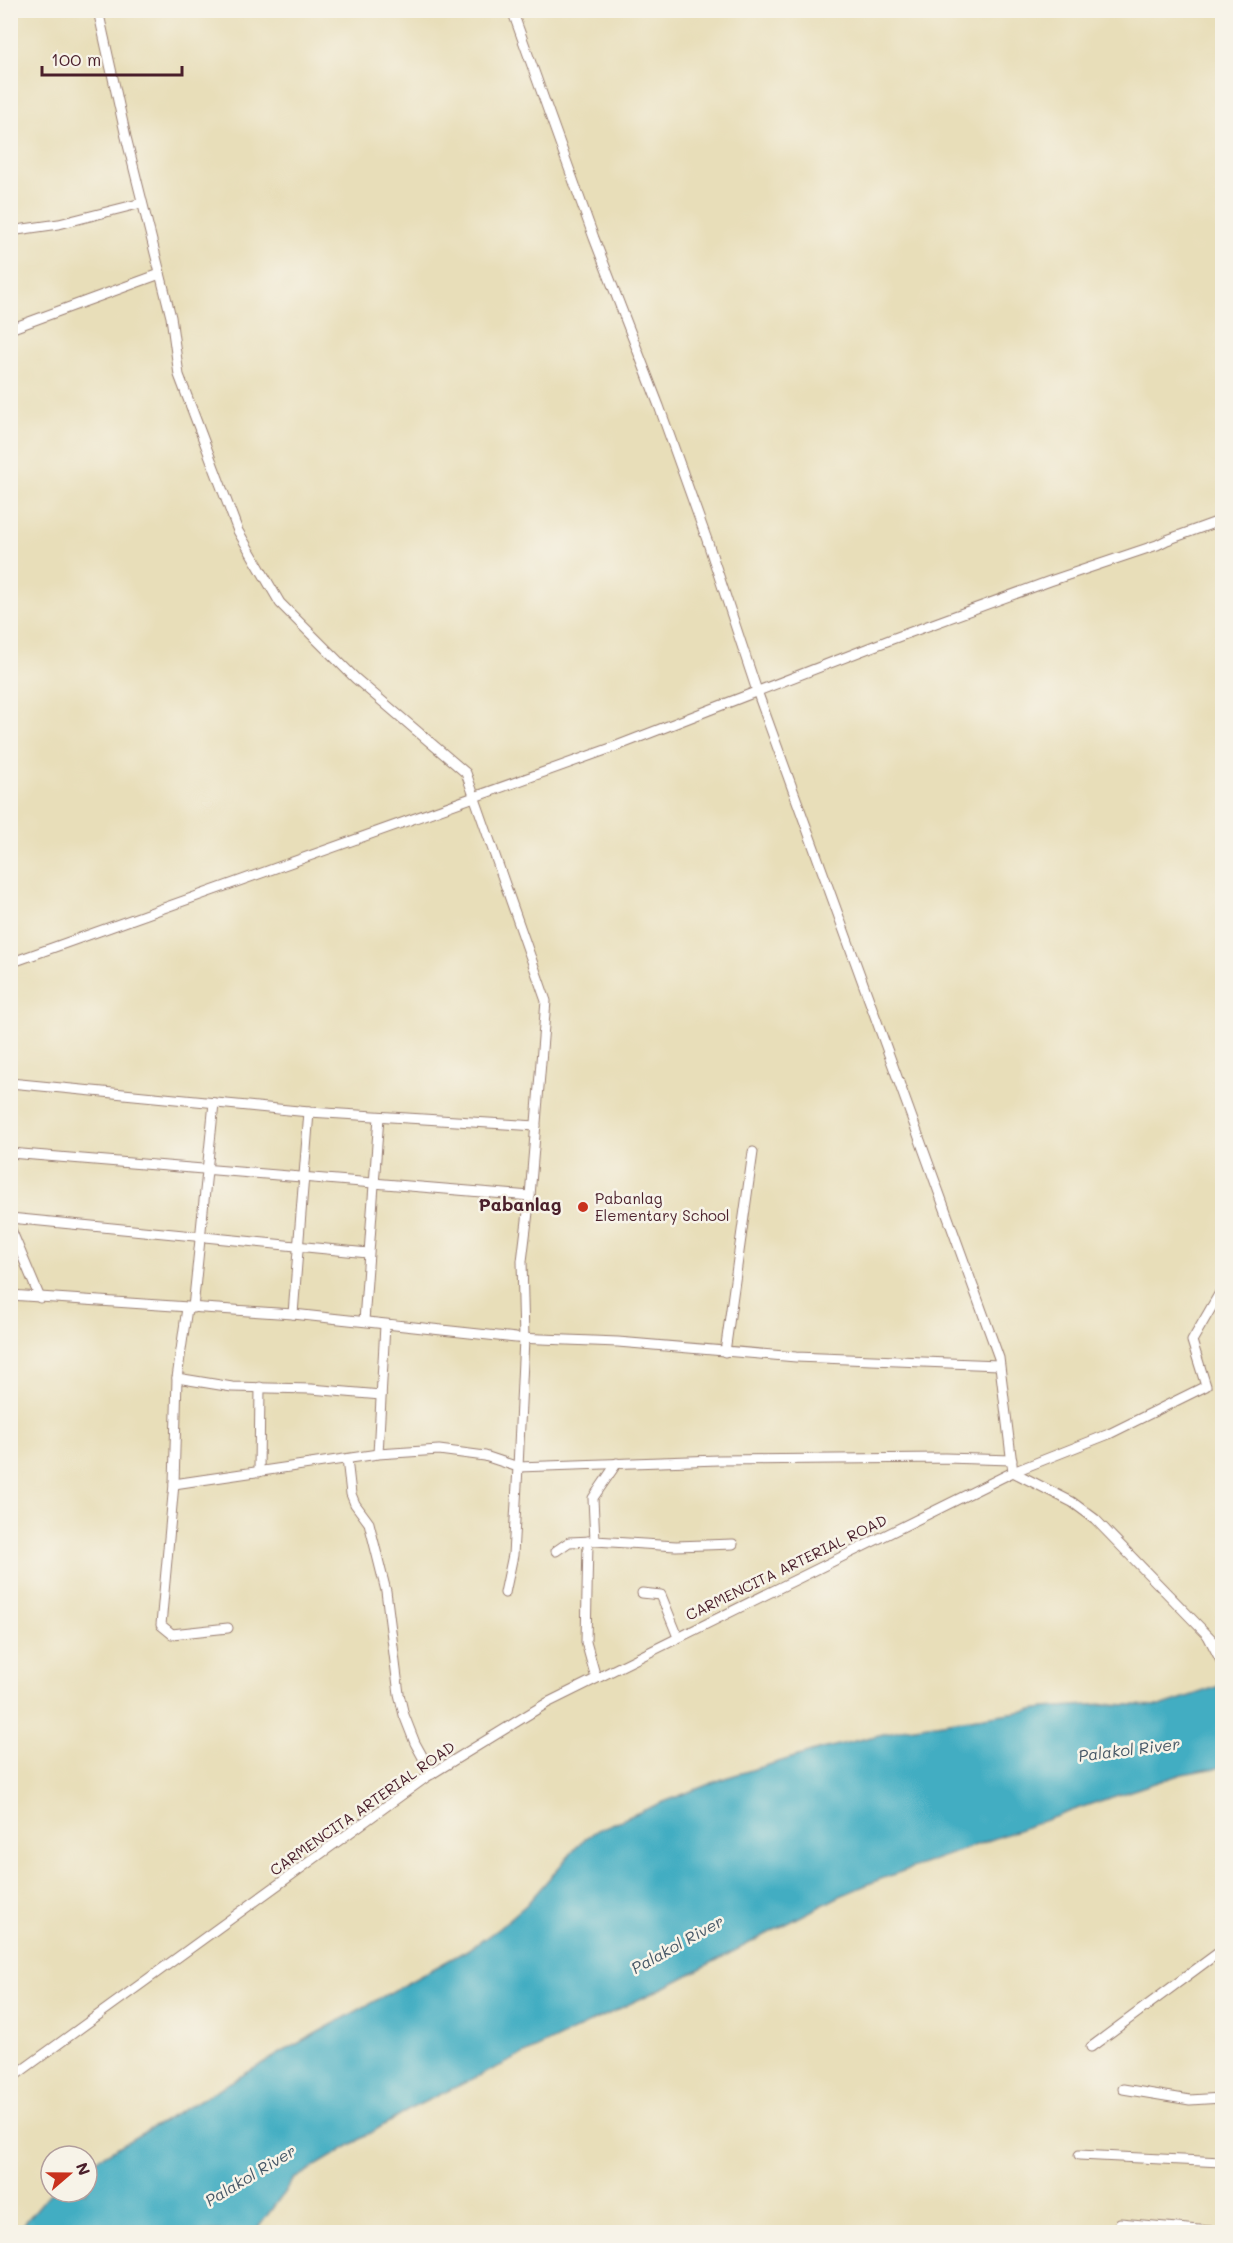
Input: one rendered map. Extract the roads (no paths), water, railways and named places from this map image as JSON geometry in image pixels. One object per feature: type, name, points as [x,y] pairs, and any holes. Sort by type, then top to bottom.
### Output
[{"type":"street","points":[[98,10],[142,203],[171,317],[179,375],[238,531],[280,603],[356,678],[466,773],[546,1001],[530,1196],[522,1261],[524,1339],[518,1467],[513,1555],[505,1593]]},
{"type":"street","points":[[512,10],[594,238],[667,429],[757,691],[995,1347],[1013,1472],[1072,1502],[1095,1519],[1219,1648],[1222,1663]]},
{"type":"street","points":[[10,231],[59,224],[142,203]]},
{"type":"street","points":[[10,328],[160,274]]},
{"type":"street","points":[[10,963],[614,747],[987,604],[1222,520]]},
{"type":"street","points":[[10,1083],[309,1112],[536,1126]]},
{"type":"street","points":[[214,1103],[190,1308],[177,1378],[174,1484],[161,1625],[172,1634],[228,1628]]},
{"type":"street","points":[[293,1314],[309,1112]]},
{"type":"street","points":[[364,1321],[379,1117]]},
{"type":"street","points":[[725,1352],[753,1152]]},
{"type":"street","points":[[10,1153],[530,1196]]},
{"type":"street","points":[[10,1218],[368,1253]]},
{"type":"street","points":[[10,1227],[40,1298]]},
{"type":"street","name":"CARMENCITA ARTERIAL ROAD","points":[[10,2079],[432,1774],[546,1703],[1013,1472],[1109,1434],[1206,1386],[1192,1341],[1222,1289]]},
{"type":"street","points":[[10,1295],[293,1314],[524,1339],[618,1342],[796,1357],[999,1365]]},
{"type":"street","points":[[378,1454],[385,1324]]},
{"type":"street","points":[[177,1378],[232,1387],[381,1395]]},
{"type":"street","points":[[259,1472],[260,1387]]},
{"type":"street","points":[[174,1484],[378,1454],[439,1450],[485,1456],[518,1467],[617,1463],[945,1458],[1012,1460]]},
{"type":"street","points":[[347,1459],[351,1494],[354,1504],[369,1523],[386,1591],[399,1694],[404,1715],[415,1743],[432,1774]]},
{"type":"street","points":[[596,1678],[586,1642],[593,1498],[617,1463]]},
{"type":"street","points":[[556,1551],[569,1542],[592,1541],[676,1546],[733,1544]]},
{"type":"street","points":[[642,1593],[661,1595],[678,1637]]},
{"type":"street","points":[[1091,2047],[1222,1950]]},
{"type":"street","points":[[1123,2089],[1190,2100],[1222,2098]]},
{"type":"street","points":[[1079,2155],[1222,2162]]},
{"type":"street","points":[[1120,2223],[1222,2232]]},
{"type":"water","name":"Palakol River","points":[[1222,1685],[1222,1767],[1182,1774],[1091,1804],[878,1880],[840,1896],[669,1985],[412,2108],[294,2179],[255,2232],[17,2232],[41,2204],[99,2204],[99,2158],[286,2050],[471,1948],[526,1905],[582,1841],[598,1830],[725,1778],[818,1750],[908,1728],[1045,1708],[1104,1704],[1160,1706]]},
{"type":"place","name":"Pabanlag Elementary School","points":[[583,1207]]},
{"type":"district","name":"Pabanlag","points":[[520,1204]]}]
